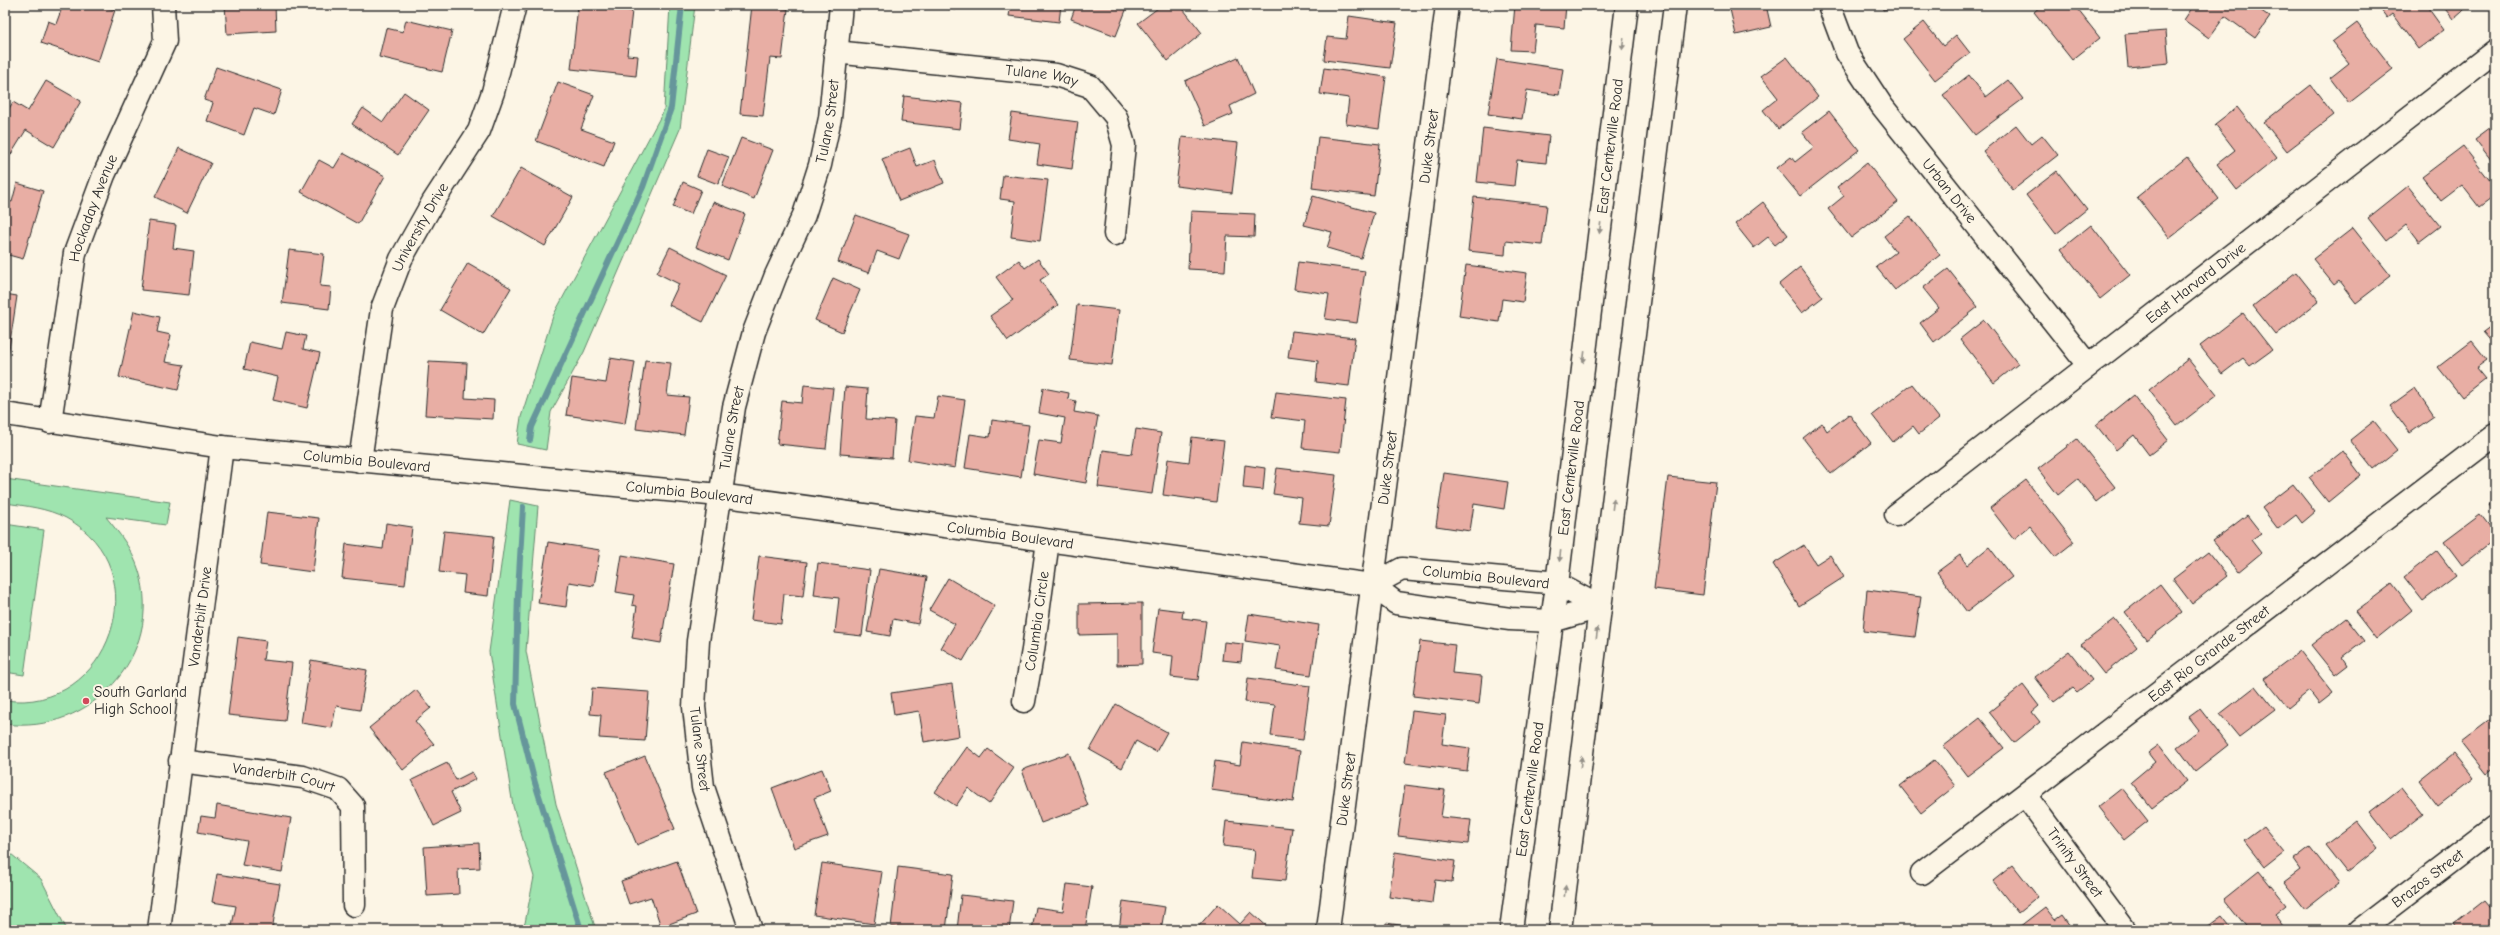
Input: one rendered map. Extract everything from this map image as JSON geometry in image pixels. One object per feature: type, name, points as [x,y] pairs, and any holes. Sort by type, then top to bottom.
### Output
[{"type":"street","name":"Hockaday Avenue","points":[[50,422],[75,253],[104,175],[165,41],[163,5]]},
{"type":"street","name":"University Drive","points":[[360,461],[382,309],[401,259],[433,202],[479,131],[493,92],[515,5]]},
{"type":"street","name":"Tulane Street","points":[[751,930],[703,787],[694,707],[698,641],[719,495],[734,407],[754,332],[776,275],[804,215],[820,165],[830,118],[835,52],[841,5]]},
{"type":"street","name":"Duke Street","points":[[1328,930],[1447,5]]},
{"type":"street","name":"East Centerville Road","points":[[1511,930],[1557,584],[1627,5]]},
{"type":"street","points":[[1560,930],[1675,5]]},
{"type":"street","name":"Urban Drive","points":[[1829,5],[1847,53],[1882,106],[2088,365]]},
{"type":"street","name":"East Harvard Drive","points":[[1896,515],[2495,51]]},
{"type":"street","name":"Tulane Way","points":[[835,52],[1056,74],[1090,86],[1116,117],[1124,145],[1115,234]]},
{"type":"street","name":"Columbia Boulevard","points":[[5,414],[222,447],[719,495],[1372,585],[1396,603],[1510,619],[1552,622],[1600,607]]},
{"type":"street","name":"East Rio Grande Street","points":[[1922,873],[2495,435]]},
{"type":"street","name":"Vanderbilt Drive","points":[[159,930],[222,447]]},
{"type":"street","name":"Columbia Circle","points":[[1024,701],[1033,650],[1048,541]]},
{"type":"street","name":"Columbia Boulevard","points":[[1372,585],[1402,569],[1557,584],[1600,607]]},
{"type":"street","name":"Vanderbilt Court","points":[[180,761],[303,777],[338,789],[353,806],[354,905]]},
{"type":"street","name":"Trinity Street","points":[[2025,795],[2125,930]]},
{"type":"street","name":"Brazos Street","points":[[2360,930],[2495,827]]},
{"type":"green space","points":[[670,5],[695,5],[680,129],[584,352],[551,412],[546,450],[517,444],[521,417],[553,316],[664,110]]},
{"type":"green space","points":[[5,479],[170,502],[166,525],[106,517],[129,549],[139,571],[144,602],[141,632],[130,659],[114,684],[92,703],[65,717],[36,724],[5,724],[5,700],[42,699],[72,685],[95,662],[110,633],[116,602],[111,570],[95,541],[66,518],[59,515],[36,508],[5,503]]},
{"type":"green space","points":[[510,500],[538,506],[526,651],[556,804],[596,930],[519,930],[525,923],[534,877],[513,806],[489,652]]},
{"type":"green space","points":[[5,524],[44,530],[24,675],[5,672]]},
{"type":"green space","points":[[5,849],[41,879],[67,930],[5,930]]},
{"type":"building","points":[[63,5],[99,5],[115,10],[98,62],[41,43],[48,21],[56,24]]},
{"type":"building","points":[[225,5],[275,5],[276,31],[227,34]]},
{"type":"building","points":[[752,5],[788,9],[782,59],[770,58],[763,116],[740,114]]},
{"type":"building","points":[[925,5],[957,5],[956,10]]},
{"type":"building","points":[[1011,5],[1061,5],[1059,22],[1009,16]]},
{"type":"building","points":[[1076,5],[1128,5],[1116,36],[1071,19]]},
{"type":"building","points":[[1162,5],[1180,5],[1202,33],[1168,61],[1138,23]]},
{"type":"building","points":[[1515,5],[1566,5],[1564,28],[1536,25],[1533,51],[1511,50]]},
{"type":"building","points":[[1729,5],[1766,5],[1771,27],[1736,35]]},
{"type":"building","points":[[1882,5],[1904,5],[1883,10]]},
{"type":"building","points":[[2042,5],[2074,5],[2100,38],[2072,60],[2034,12]]},
{"type":"building","points":[[2194,5],[2253,5],[2270,17],[2255,38],[2225,16],[2209,38],[2184,20]]},
{"type":"building","points":[[2377,5],[2426,5],[2444,30],[2418,49],[2392,14],[2387,18]]},
{"type":"building","points":[[2442,5],[2469,5],[2453,19]]},
{"type":"building","points":[[578,6],[632,11],[627,55],[638,56],[636,76],[571,69]]},
{"type":"building","points":[[1349,16],[1397,23],[1390,68],[1324,60],[1327,37],[1346,39]]},
{"type":"building","points":[[406,20],[452,31],[442,72],[379,57],[386,28],[403,32]]},
{"type":"building","points":[[1924,22],[1943,46],[1956,35],[1970,53],[1935,80],[1903,39]]},
{"type":"building","points":[[2357,23],[2393,69],[2349,103],[2330,78],[2349,63],[2332,42]]},
{"type":"building","points":[[2166,31],[2169,63],[2128,67],[2125,34]]},
{"type":"building","points":[[1238,57],[1254,94],[1230,106],[1233,114],[1205,126],[1185,81]]},
{"type":"building","points":[[1787,57],[1818,97],[1778,129],[1763,110],[1778,98],[1761,76]]},
{"type":"building","points":[[1497,59],[1563,69],[1559,95],[1527,90],[1522,119],[1488,114]]},
{"type":"building","points":[[216,67],[282,90],[274,115],[254,108],[244,135],[207,121],[213,103],[204,100]]},
{"type":"building","points":[[1324,68],[1386,77],[1379,129],[1346,124],[1349,98],[1320,94]]},
{"type":"building","points":[[1969,75],[1986,97],[2008,80],[2023,99],[1975,135],[1943,95]]},
{"type":"building","points":[[46,81],[81,101],[54,147],[26,130],[10,156],[5,153],[5,115],[13,102],[28,111]]},
{"type":"building","points":[[558,82],[594,95],[581,129],[614,141],[604,167],[536,141]]},
{"type":"building","points":[[2311,85],[2334,115],[2287,151],[2264,122]]},
{"type":"building","points":[[404,92],[429,110],[398,155],[352,124],[363,108],[383,122]]},
{"type":"building","points":[[904,96],[963,103],[960,129],[901,122]]},
{"type":"building","points":[[2237,107],[2277,158],[2237,190],[2217,164],[2235,150],[2215,124]]},
{"type":"building","points":[[1829,111],[1859,150],[1800,196],[1777,168],[1791,157],[1795,162],[1814,147],[1802,132]]},
{"type":"building","points":[[1012,113],[1078,122],[1072,169],[1037,164],[1040,144],[1008,139]]},
{"type":"building","points":[[2495,124],[2495,165],[2475,139]]},
{"type":"building","points":[[2016,125],[2031,144],[2042,135],[2058,155],[2013,190],[1983,151]]},
{"type":"building","points":[[1483,128],[1549,136],[1546,163],[1517,160],[1514,186],[1477,182]]},
{"type":"building","points":[[1182,137],[1238,143],[1232,193],[1176,186]]},
{"type":"building","points":[[1318,137],[1380,144],[1374,196],[1312,188]]},
{"type":"building","points":[[741,138],[773,150],[754,199],[722,186]]},
{"type":"building","points":[[2463,146],[2495,187],[2495,195],[2479,207],[2462,185],[2441,201],[2422,177]]},
{"type":"building","points":[[179,148],[211,163],[187,213],[155,197]]},
{"type":"building","points":[[910,148],[917,167],[935,160],[944,183],[899,201],[882,159]]},
{"type":"building","points":[[707,149],[729,157],[718,184],[697,176]]},
{"type":"building","points":[[343,153],[385,176],[358,224],[301,192],[319,160],[334,168]]},
{"type":"building","points":[[2187,157],[2219,199],[2169,238],[2137,197]]},
{"type":"building","points":[[1867,163],[1898,202],[1851,238],[1828,209],[1844,196],[1837,187]]},
{"type":"building","points":[[521,168],[573,197],[545,246],[493,216]]},
{"type":"building","points":[[2057,171],[2087,209],[2056,234],[2026,195]]},
{"type":"building","points":[[1003,175],[1048,180],[1040,241],[1011,237],[1015,201],[1000,199]]},
{"type":"building","points":[[683,182],[701,190],[691,214],[673,207]]},
{"type":"building","points":[[17,183],[43,191],[23,259],[5,254],[5,200],[12,202]]},
{"type":"building","points":[[2408,186],[2440,226],[2419,242],[2406,225],[2386,241],[2368,218]]},
{"type":"building","points":[[1313,196],[1374,213],[1361,258],[1327,248],[1332,232],[1304,225]]},
{"type":"building","points":[[1474,197],[1547,205],[1542,245],[1506,241],[1505,255],[1468,251]]},
{"type":"building","points":[[713,202],[745,214],[728,260],[696,247]]},
{"type":"building","points":[[1763,202],[1788,235],[1775,245],[1768,237],[1754,248],[1735,224]]},
{"type":"building","points":[[1191,211],[1255,214],[1254,237],[1227,236],[1225,271],[1188,269]]},
{"type":"building","points":[[856,215],[909,234],[899,259],[877,251],[869,273],[838,262]]},
{"type":"building","points":[[1910,216],[1940,255],[1895,290],[1876,267],[1896,252],[1884,236]]},
{"type":"building","points":[[149,221],[176,225],[173,248],[194,251],[189,295],[141,290]]},
{"type":"building","points":[[2091,225],[2130,275],[2100,299],[2061,249]]},
{"type":"building","points":[[2353,228],[2391,276],[2356,303],[2339,281],[2334,285],[2313,259]]},
{"type":"building","points":[[670,247],[726,275],[703,322],[669,305],[679,284],[657,273]]},
{"type":"building","points":[[289,250],[324,254],[320,286],[331,287],[329,309],[282,303]]},
{"type":"building","points":[[1038,259],[1049,274],[1040,280],[1058,305],[1008,341],[990,316],[1013,300],[996,277],[1019,260],[1025,268]]},
{"type":"building","points":[[1298,262],[1365,271],[1357,323],[1325,319],[1329,294],[1294,289]]},
{"type":"building","points":[[468,263],[511,288],[483,335],[440,310]]},
{"type":"building","points":[[1466,265],[1527,273],[1523,302],[1502,299],[1499,322],[1459,316]]},
{"type":"building","points":[[1800,267],[1823,297],[1802,313],[1779,284]]},
{"type":"building","points":[[1948,269],[1978,307],[1934,342],[1920,323],[1939,308],[1923,288]]},
{"type":"building","points":[[2296,272],[2319,301],[2276,335],[2253,306]]},
{"type":"building","points":[[833,278],[860,290],[842,332],[815,320]]},
{"type":"building","points":[[5,294],[17,296],[7,362],[5,362]]},
{"type":"building","points":[[1077,305],[1119,310],[1112,365],[1070,360]]},
{"type":"building","points":[[134,311],[160,317],[157,332],[171,335],[165,362],[184,365],[178,390],[119,377]]},
{"type":"building","points":[[2243,313],[2272,350],[2250,366],[2243,358],[2222,374],[2200,346]]},
{"type":"building","points":[[1984,320],[2018,364],[1994,383],[1960,339]]},
{"type":"building","points":[[2495,323],[2495,346],[2483,332]]},
{"type":"building","points":[[1292,331],[1355,338],[1349,386],[1316,382],[1318,361],[1288,357]]},
{"type":"building","points":[[286,332],[306,336],[303,349],[320,353],[307,408],[273,400],[278,377],[244,369],[250,342],[282,349]]},
{"type":"building","points":[[2472,341],[2487,360],[2476,368],[2485,379],[2462,397],[2438,367]]},
{"type":"building","points":[[610,358],[635,362],[625,424],[566,415],[572,378],[606,383]]},
{"type":"building","points":[[2188,359],[2217,395],[2177,426],[2149,390]]},
{"type":"building","points":[[645,360],[671,363],[667,395],[689,397],[684,435],[636,429]]},
{"type":"building","points":[[429,361],[467,363],[465,398],[494,400],[493,419],[425,415]]},
{"type":"building","points":[[1912,384],[1939,418],[1919,434],[1913,426],[1893,442],[1872,415]]},
{"type":"building","points":[[804,385],[833,388],[826,449],[777,444],[782,401],[802,403]]},
{"type":"building","points":[[845,387],[868,389],[866,419],[895,421],[892,458],[840,454]]},
{"type":"building","points":[[1043,388],[1069,393],[1068,399],[1076,401],[1074,412],[1098,416],[1086,483],[1033,474],[1039,440],[1061,443],[1065,418],[1039,413]]},
{"type":"building","points":[[2415,388],[2434,416],[2410,433],[2390,406]]},
{"type":"building","points":[[1276,392],[1346,400],[1340,452],[1302,448],[1305,421],[1272,417]]},
{"type":"building","points":[[2133,395],[2168,440],[2149,455],[2134,435],[2116,450],[2096,425]]},
{"type":"building","points":[[938,396],[965,400],[955,468],[908,460],[915,416],[934,418]]},
{"type":"building","points":[[1849,414],[1871,443],[1831,474],[1803,438],[1822,423],[1827,431]]},
{"type":"building","points":[[992,420],[1029,425],[1021,477],[965,468],[970,434],[990,437]]},
{"type":"building","points":[[2374,421],[2397,450],[2373,469],[2350,440]]},
{"type":"building","points":[[1136,429],[1161,433],[1152,494],[1098,487],[1103,450],[1132,454]]},
{"type":"building","points":[[1192,437],[1224,441],[1216,502],[1163,495],[1168,459],[1189,462]]},
{"type":"building","points":[[2077,439],[2115,487],[2096,502],[2078,479],[2058,495],[2038,469]]},
{"type":"building","points":[[2343,451],[2361,475],[2328,502],[2309,478]]},
{"type":"building","points":[[1245,465],[1265,468],[1263,490],[1243,488]]},
{"type":"building","points":[[1277,468],[1336,475],[1329,526],[1299,523],[1302,498],[1273,494]]},
{"type":"building","points":[[1444,473],[1508,482],[1504,509],[1474,504],[1470,531],[1436,526]]},
{"type":"building","points":[[1668,477],[1716,482],[1703,595],[1654,589]]},
{"type":"building","points":[[2026,480],[2074,542],[2055,557],[2030,526],[2014,539],[1990,508]]},
{"type":"building","points":[[2293,484],[2315,512],[2302,523],[2296,515],[2278,529],[2262,508]]},
{"type":"building","points":[[2495,500],[2495,513],[2489,505]]},
{"type":"building","points":[[267,512],[319,518],[313,572],[260,565]]},
{"type":"building","points":[[2480,514],[2495,533],[2495,539],[2462,565],[2444,541]]},
{"type":"building","points":[[2247,515],[2261,533],[2251,540],[2261,553],[2238,572],[2213,541]]},
{"type":"building","points":[[386,523],[412,527],[405,585],[342,578],[346,544],[383,549]]},
{"type":"building","points":[[444,531],[494,536],[488,596],[463,593],[465,575],[439,572]]},
{"type":"building","points":[[548,542],[600,550],[594,586],[569,582],[566,607],[538,603]]},
{"type":"building","points":[[1804,545],[1816,564],[1830,555],[1844,577],[1799,606],[1773,564]]},
{"type":"building","points":[[1989,547],[2012,577],[1967,612],[1937,572],[1960,555],[1967,565]]},
{"type":"building","points":[[2437,551],[2456,576],[2423,601],[2404,577]]},
{"type":"building","points":[[2208,552],[2227,576],[2192,604],[2173,579]]},
{"type":"building","points":[[622,555],[674,564],[661,643],[632,638],[637,606],[632,605],[634,595],[616,592]]},
{"type":"building","points":[[759,556],[807,562],[803,596],[784,594],[781,624],[751,620]]},
{"type":"building","points":[[818,563],[870,570],[862,636],[835,633],[839,598],[814,595]]},
{"type":"building","points":[[879,569],[927,577],[918,624],[893,619],[890,636],[867,632]]},
{"type":"building","points":[[948,578],[995,606],[963,661],[941,648],[955,624],[929,610]]},
{"type":"building","points":[[2160,584],[2182,613],[2147,640],[2125,612]]},
{"type":"building","points":[[2392,584],[2412,610],[2376,639],[2355,612]]},
{"type":"building","points":[[1867,590],[1921,597],[1915,637],[1863,631]]},
{"type":"building","points":[[1142,603],[1142,664],[1117,665],[1117,634],[1079,635],[1079,604]]},
{"type":"building","points":[[1158,608],[1183,611],[1182,618],[1206,621],[1198,680],[1171,677],[1173,656],[1152,653]]},
{"type":"building","points":[[1249,614],[1319,625],[1311,675],[1276,670],[1280,646],[1245,641]]},
{"type":"building","points":[[2346,618],[2364,641],[2343,657],[2348,665],[2335,675],[2311,645]]},
{"type":"building","points":[[2115,619],[2137,647],[2104,674],[2081,645]]},
{"type":"building","points":[[238,637],[266,641],[263,660],[292,663],[285,721],[228,715]]},
{"type":"building","points":[[1420,641],[1455,645],[1452,673],[1482,676],[1479,704],[1413,696]]},
{"type":"building","points":[[1224,642],[1243,644],[1241,662],[1222,660]]},
{"type":"building","points":[[2069,651],[2092,680],[2077,692],[2073,688],[2054,702],[2035,677]]},
{"type":"building","points":[[2300,651],[2333,693],[2319,704],[2309,691],[2288,708],[2264,678]]},
{"type":"building","points":[[311,660],[367,670],[360,710],[336,706],[332,728],[301,723]]},
{"type":"building","points":[[1248,678],[1310,686],[1303,740],[1271,736],[1275,705],[1245,702]]},
{"type":"building","points":[[952,684],[959,736],[924,742],[919,711],[894,715],[891,693]]},
{"type":"building","points":[[2023,685],[2039,706],[2032,712],[2040,722],[2014,743],[1989,712]]},
{"type":"building","points":[[2256,686],[2275,710],[2239,737],[2220,714]]},
{"type":"building","points":[[592,688],[649,692],[645,741],[599,738],[601,715],[590,714]]},
{"type":"building","points":[[416,690],[431,708],[415,721],[434,744],[403,770],[369,728]]},
{"type":"building","points":[[1116,704],[1167,732],[1156,752],[1136,741],[1122,768],[1090,750]]},
{"type":"building","points":[[2200,709],[2228,745],[2195,771],[2177,747],[2199,730],[2189,717]]},
{"type":"building","points":[[1412,711],[1446,715],[1442,744],[1470,748],[1467,771],[1405,763]]},
{"type":"building","points":[[2495,716],[2495,767],[2486,774],[2461,742]]},
{"type":"building","points":[[1980,718],[2004,748],[1967,776],[1944,746]]},
{"type":"building","points":[[1243,742],[1300,751],[1293,802],[1211,790],[1215,761],[1240,765]]},
{"type":"building","points":[[2159,745],[2187,781],[2152,808],[2131,782],[2155,762],[2148,753]]},
{"type":"building","points":[[967,747],[981,758],[988,749],[1014,768],[989,804],[968,788],[956,806],[935,792]]},
{"type":"building","points":[[1069,753],[1088,806],[1041,823],[1022,770]]},
{"type":"building","points":[[2454,753],[2474,778],[2438,806],[2419,781]]},
{"type":"building","points":[[645,756],[675,829],[637,845],[606,772]]},
{"type":"building","points":[[1934,760],[1955,786],[1921,813],[1900,786]]},
{"type":"building","points":[[447,763],[456,780],[472,772],[476,779],[451,792],[461,813],[434,826],[412,780]]},
{"type":"building","points":[[822,769],[831,791],[814,798],[828,836],[794,848],[772,788]]},
{"type":"building","points":[[1405,785],[1445,790],[1441,817],[1471,820],[1468,844],[1398,836]]},
{"type":"building","points":[[2402,787],[2423,814],[2391,839],[2370,812]]},
{"type":"building","points":[[2122,788],[2148,821],[2124,840],[2098,807]]},
{"type":"building","points":[[217,805],[291,818],[282,872],[242,865],[247,841],[198,832],[201,816],[215,818]]},
{"type":"building","points":[[1226,821],[1292,828],[1285,881],[1252,878],[1255,850],[1223,846]]},
{"type":"building","points":[[2357,821],[2378,848],[2347,873],[2325,845]]},
{"type":"building","points":[[2263,826],[2284,852],[2265,867],[2244,840]]},
{"type":"building","points":[[479,843],[480,868],[458,869],[459,894],[427,896],[424,847]]},
{"type":"building","points":[[2310,847],[2338,883],[2305,909],[2284,882],[2300,870],[2293,860]]},
{"type":"building","points":[[1395,852],[1455,861],[1452,882],[1435,880],[1432,903],[1389,897]]},
{"type":"building","points":[[677,861],[696,914],[661,927],[651,897],[629,904],[621,881]]},
{"type":"building","points":[[822,863],[882,872],[874,924],[814,915]]},
{"type":"building","points":[[2013,865],[2038,897],[2018,913],[1993,881]]},
{"type":"building","points":[[898,867],[953,874],[946,930],[891,927]]},
{"type":"building","points":[[2259,871],[2286,905],[2275,914],[2284,926],[2278,930],[2249,930],[2224,899]]},
{"type":"building","points":[[217,874],[280,884],[272,930],[231,930],[236,906],[212,902]]},
{"type":"building","points":[[1067,884],[1092,887],[1085,930],[1032,930],[1036,907],[1063,911]]},
{"type":"building","points":[[961,895],[1013,901],[1009,930],[957,930]]},
{"type":"building","points":[[2485,900],[2495,912],[2495,930],[2457,930],[2453,925]]},
{"type":"building","points":[[1123,901],[1165,907],[1161,930],[1119,930]]},
{"type":"building","points":[[1218,904],[1240,924],[1251,912],[1271,930],[1202,930],[1198,927]]},
{"type":"building","points":[[2045,907],[2055,920],[2062,915],[2073,930],[2021,930],[2019,927]]},
{"type":"building","points":[[2222,916],[2233,930],[2203,930]]},
{"type":"building","points":[[1386,923],[1419,928],[1419,930],[1385,930]]},
{"type":"waterway","points":[[530,440],[532,427],[643,187],[671,108],[682,5]]},
{"type":"waterway","points":[[523,507],[518,592],[515,704],[535,783],[581,930]]},
{"type":"place","name":"South Garland High School","points":[[86,701]]}]
